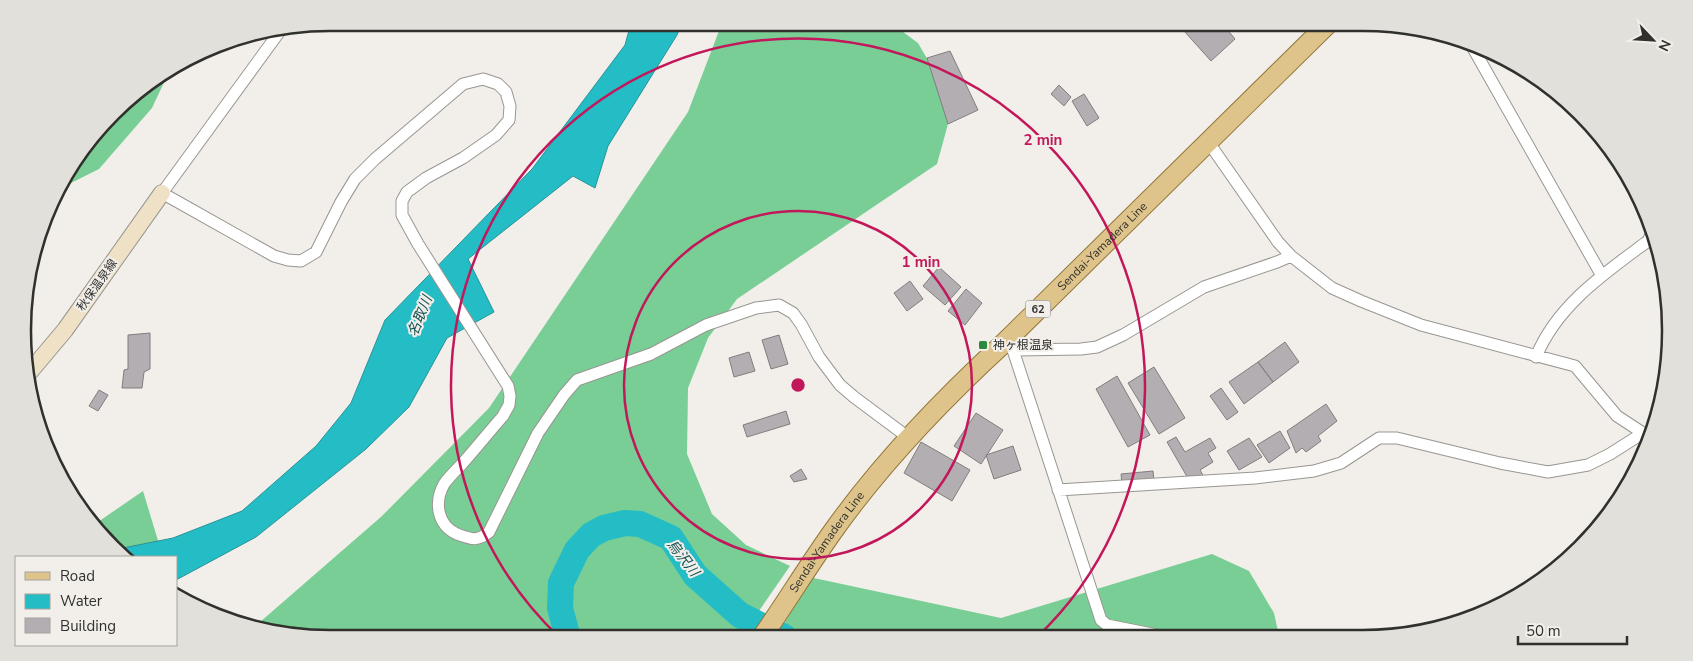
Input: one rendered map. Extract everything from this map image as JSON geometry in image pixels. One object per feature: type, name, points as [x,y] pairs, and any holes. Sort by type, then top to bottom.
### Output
[{"type":"main road","name":"Sendai-Yamadera Line","points":[[767,630],[837,526],[909,438],[972,373],[1009,346],[1321,31]]},
{"type":"main road","name":"秋保温泉線","points":[[34,367],[65,330],[162,193]]},
{"type":"street","points":[[276,36],[162,193],[274,256],[288,260],[301,261],[316,252],[341,202],[356,179],[375,160],[464,84],[483,79],[498,84],[506,92],[510,106],[509,120],[496,135],[463,158],[426,178],[407,192],[402,201],[402,215],[418,244],[488,352],[508,386],[510,396],[509,405],[503,416],[444,485],[438,501],[438,514],[443,524],[454,532],[471,539],[481,538],[489,532],[538,432],[577,380],[652,354],[706,325],[756,308],[779,305],[793,313],[819,357],[840,385],[909,438]]},
{"type":"street","points":[[1476,54],[1602,276]]},
{"type":"street","points":[[1209,143],[1278,242],[1291,256],[1332,288],[1421,325],[1575,366],[1617,416],[1644,431]]},
{"type":"street","points":[[1536,357],[1543,340],[1568,306],[1602,276],[1648,240]]},
{"type":"street","points":[[1134,630],[1107,624],[1101,620],[1009,346],[1081,349],[1097,347],[1123,335],[1204,287],[1291,256]]},
{"type":"street","points":[[1058,490],[1245,479],[1314,471],[1341,463],[1379,438],[1397,438],[1500,464],[1548,472],[1588,465],[1643,435]]},
{"type":"green space","points":[[719,31],[902,31],[918,43],[939,79],[948,124],[937,164],[737,299],[708,338],[688,388],[687,454],[712,514],[746,545],[790,566],[746,630],[330,630],[291,627],[260,622],[382,516],[489,408],[688,112]]},
{"type":"green space","points":[[164,82],[152,108],[99,169],[70,184],[93,148],[119,119],[148,93]]},
{"type":"green space","points":[[143,491],[163,556],[134,556],[100,521]]},
{"type":"green space","points":[[1212,554],[1249,571],[1274,613],[1278,630],[781,630],[809,577],[1001,618]]},
{"type":"water","name":"名取川","points":[[629,31],[679,31],[608,146],[595,188],[573,176],[468,259],[494,312],[447,338],[409,407],[366,449],[256,537],[178,579],[178,556],[134,556],[125,548],[173,538],[242,511],[316,446],[351,403],[385,320],[532,169],[625,45]]},
{"type":"building","points":[[1184,31],[1228,31],[1235,39],[1211,61]]},
{"type":"building","points":[[950,51],[978,110],[948,124],[927,58]]},
{"type":"building","points":[[1059,85],[1071,97],[1064,106],[1051,94]]},
{"type":"building","points":[[1084,94],[1099,118],[1087,126],[1072,101]]},
{"type":"building","points":[[939,267],[961,287],[945,305],[923,286]]},
{"type":"building","points":[[910,281],[923,299],[907,311],[894,293]]},
{"type":"building","points":[[966,289],[982,303],[965,325],[948,311]]},
{"type":"building","points":[[150,333],[150,369],[144,372],[142,388],[122,388],[124,370],[128,369],[128,335]]},
{"type":"building","points":[[779,335],[788,364],[771,369],[762,340]]},
{"type":"building","points":[[1285,342],[1299,362],[1273,382],[1258,362]]},
{"type":"building","points":[[749,352],[755,371],[734,377],[729,358]]},
{"type":"building","points":[[1258,362],[1273,382],[1244,404],[1229,382]]},
{"type":"building","points":[[1154,367],[1185,418],[1159,434],[1128,383]]},
{"type":"building","points":[[1117,376],[1150,435],[1128,447],[1096,389]]},
{"type":"building","points":[[1221,388],[1238,412],[1227,420],[1210,396]]},
{"type":"building","points":[[99,390],[108,395],[98,411],[89,406]]},
{"type":"building","points":[[1326,404],[1337,421],[1318,436],[1321,441],[1306,452],[1302,448],[1296,453],[1287,431]]},
{"type":"building","points":[[786,411],[790,424],[747,437],[743,425]]},
{"type":"building","points":[[976,413],[1003,430],[981,464],[954,446]]},
{"type":"building","points":[[1280,431],[1290,448],[1269,463],[1257,445]]},
{"type":"building","points":[[1176,437],[1185,452],[1210,438],[1216,448],[1208,453],[1213,462],[1200,470],[1205,479],[1189,480],[1167,442]]},
{"type":"building","points":[[1249,438],[1262,457],[1239,470],[1227,451]]},
{"type":"building","points":[[921,442],[970,470],[952,501],[904,473]]},
{"type":"building","points":[[1013,446],[1021,470],[994,479],[986,455]]},
{"type":"building","points":[[801,469],[807,479],[794,482],[790,476]]},
{"type":"building","points":[[1153,471],[1154,481],[1122,484],[1121,474]]},
{"type":"waterway","name":"烏沢川","points":[[566,630],[560,608],[561,583],[577,550],[591,535],[604,528],[625,523],[640,524],[671,538],[695,575],[740,615],[770,630]]},
{"type":"place","name":"神ヶ根温泉","points":[[983,345]]}]
